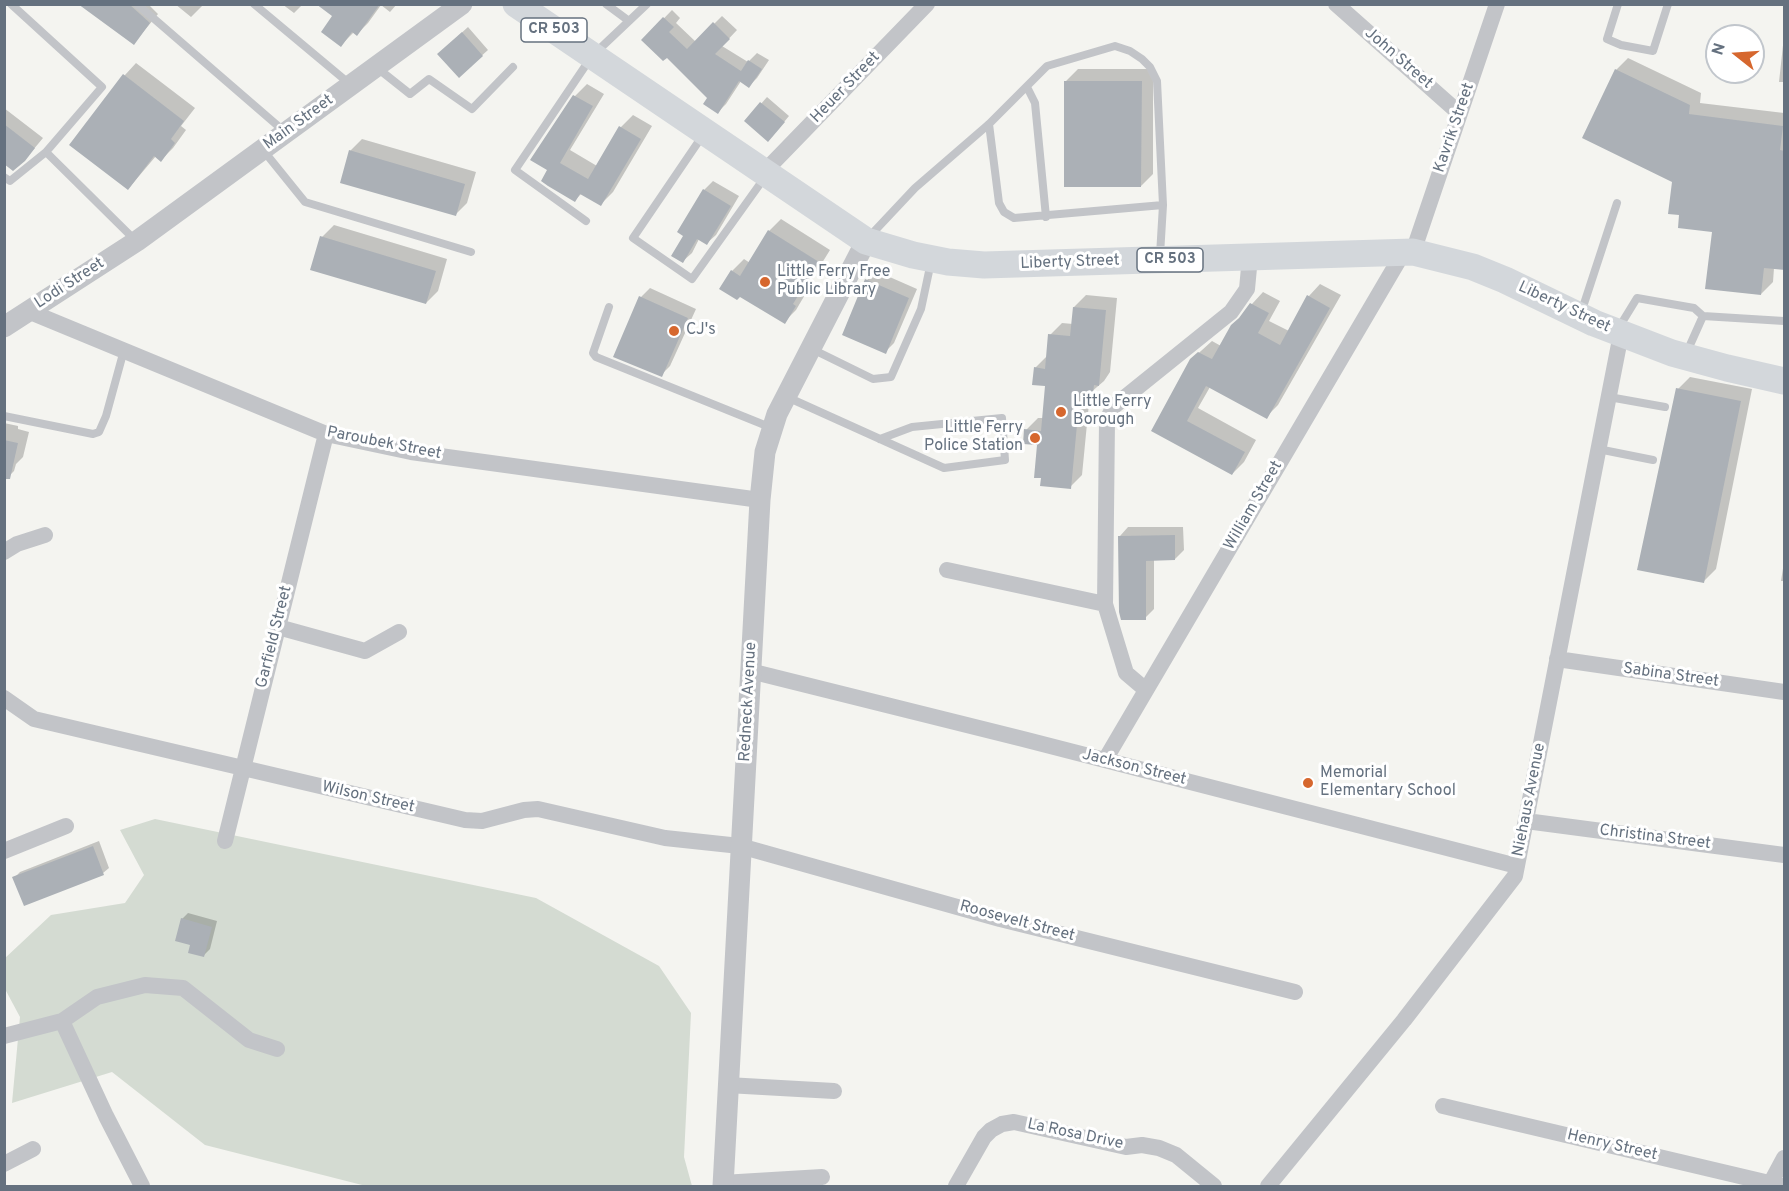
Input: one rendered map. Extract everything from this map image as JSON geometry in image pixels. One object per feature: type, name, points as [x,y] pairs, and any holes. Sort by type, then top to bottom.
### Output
[{"type":"main road","name":"Liberty Street","points":[[516,4],[866,241],[931,259],[984,265],[1408,253],[1473,267],[1618,333],[1685,357],[1785,381]]},
{"type":"street","name":"Main Street","points":[[137,241],[462,4]]},
{"type":"street","name":"Heuer Street","points":[[766,173],[927,4]]},
{"type":"street","name":"John Street","points":[[1336,4],[1459,113]]},
{"type":"street","name":"Kavrik Street","points":[[1408,253],[1497,4]]},
{"type":"street","name":"Lodi Street","points":[[4,327],[137,241]]},
{"type":"street","name":"Redneck Avenue","points":[[722,1185],[760,500],[765,452],[786,396],[866,241]]},
{"type":"street","name":"William Street","points":[[1105,760],[1408,253]]},
{"type":"street","points":[[1146,690],[1126,673],[1105,604],[1107,421],[1113,407],[1231,312],[1247,289],[1250,257]]},
{"type":"street","name":"Paroubek Street","points":[[28,311],[326,434],[411,452],[760,500]]},
{"type":"street","name":"Niehaus Avenue","points":[[1268,1186],[1404,1020],[1515,876],[1609,397],[1618,333]]},
{"type":"street","name":"Garfield Street","points":[[225,841],[326,434]]},
{"type":"street","points":[[4,552],[16,544],[45,536]]},
{"type":"street","points":[[947,570],[1105,604]]},
{"type":"street","points":[[278,627],[365,651],[399,632]]},
{"type":"street","name":"Sabina Street","points":[[1557,659],[1785,692]]},
{"type":"street","name":"Jackson Street","points":[[750,671],[1517,866]]},
{"type":"street","name":"Wilson Street","points":[[4,698],[34,719],[465,820],[483,821],[524,810],[538,809],[665,838],[740,846]]},
{"type":"street","name":"Christina Street","points":[[1526,821],[1785,855]]},
{"type":"street","points":[[4,851],[66,826]]},
{"type":"street","name":"Roosevelt Street","points":[[740,846],[1000,919],[1295,992]]},
{"type":"street","points":[[4,1036],[8,1033],[62,1020],[97,997],[145,985],[183,988],[249,1040],[277,1049]]},
{"type":"street","points":[[62,1020],[106,1116],[142,1186]]},
{"type":"street","points":[[727,1085],[834,1091]]},
{"type":"street","name":"Henry Street","points":[[1443,1106],[1774,1185]]},
{"type":"street","name":"La Rosa Drive","points":[[956,1186],[984,1137],[1002,1124],[1014,1122],[1126,1147],[1143,1145],[1159,1148],[1176,1155],[1214,1186]]},
{"type":"street","points":[[4,1164],[33,1149]]},
{"type":"street","points":[[1774,1185],[1785,1158]]},
{"type":"street","points":[[722,1185],[822,1177]]},
{"type":"lane","points":[[4,177],[10,181],[46,152],[102,87],[11,4]]},
{"type":"lane","points":[[136,4],[286,133]]},
{"type":"lane","points":[[254,4],[351,85]]},
{"type":"lane","points":[[606,4],[629,21]]},
{"type":"lane","points":[[586,221],[515,170],[592,56],[647,4]]},
{"type":"lane","points":[[1618,4],[1607,39],[1621,45],[1653,51],[1668,4]]},
{"type":"lane","points":[[866,241],[915,188],[989,124],[1047,66],[1115,46],[1130,51],[1142,59],[1158,81],[1163,205],[1160,260]]},
{"type":"lane","points":[[376,67],[410,94],[429,79],[472,108],[513,67]]},
{"type":"lane","points":[[1027,87],[1035,102],[1046,217]]},
{"type":"lane","points":[[989,124],[999,204],[1004,212],[1014,218],[1163,205]]},
{"type":"lane","points":[[705,132],[633,238],[683,273],[692,279],[766,173]]},
{"type":"lane","points":[[262,150],[305,202],[471,252]]},
{"type":"lane","points":[[46,152],[137,241]]},
{"type":"lane","points":[[1580,316],[1617,203]]},
{"type":"lane","points":[[811,348],[873,379],[891,377],[921,309],[931,259]]},
{"type":"lane","points":[[1618,333],[1637,297],[1694,308],[1703,316],[1785,321]]},
{"type":"lane","points":[[609,307],[593,353],[596,357],[773,428]]},
{"type":"lane","points":[[1685,357],[1703,316]]},
{"type":"lane","points":[[4,416],[93,434],[99,432],[106,416],[123,350]]},
{"type":"lane","points":[[786,396],[880,439],[944,468],[1005,460],[1002,418],[912,427],[880,439]]},
{"type":"lane","points":[[1609,397],[1665,407]]},
{"type":"lane","points":[[1598,449],[1653,460]]},
{"type":"shaded area","points":[[155,819],[536,898],[659,966],[691,1013],[684,1157],[692,1186],[366,1186],[205,1145],[112,1072],[12,1103],[20,1017],[5,989],[4,959],[51,915],[125,903],[144,875],[120,830]]},
{"type":"building","points":[[78,4],[129,4],[150,23],[134,45]]},
{"type":"building","points":[[316,4],[380,4],[357,36],[352,32],[341,47],[321,32],[332,16]]},
{"type":"building","points":[[663,17],[674,27],[669,32],[687,49],[713,22],[730,39],[715,54],[741,71],[748,60],[762,69],[749,88],[739,81],[718,114],[703,104],[707,98],[667,58],[663,61],[641,40]]},
{"type":"building","points":[[462,32],[483,56],[459,78],[437,54]]},
{"type":"building","points":[[1615,69],[1690,105],[1689,114],[1783,126],[1780,150],[1785,151],[1785,270],[1764,268],[1761,295],[1705,289],[1712,232],[1678,228],[1679,215],[1668,214],[1672,182],[1582,138]]},
{"type":"building","points":[[123,74],[184,121],[171,139],[175,143],[161,162],[154,156],[128,190],[69,145]]},
{"type":"building","points":[[1064,81],[1142,81],[1141,187],[1064,187]]},
{"type":"building","points":[[573,95],[593,106],[560,163],[588,179],[619,126],[641,139],[601,206],[580,194],[575,202],[548,186],[541,181],[547,170],[530,160]]},
{"type":"building","points":[[760,102],[785,122],[768,142],[744,121]]},
{"type":"building","points":[[4,124],[35,148],[13,171],[4,164]]},
{"type":"building","points":[[349,150],[465,184],[456,216],[340,183]]},
{"type":"building","points":[[703,189],[731,206],[707,245],[697,239],[683,263],[671,256],[683,236],[677,232]]},
{"type":"building","name":"Little Ferry Free Public Library","points":[[768,230],[819,262],[793,304],[796,306],[785,324],[740,297],[737,300],[719,289],[731,270],[740,276]]},
{"type":"building","points":[[320,236],[436,271],[426,304],[310,270]]},
{"type":"building","points":[[865,279],[909,298],[886,354],[842,335]]},
{"type":"building","points":[[1307,295],[1330,308],[1267,419],[1206,386],[1187,421],[1245,452],[1232,475],[1151,431],[1190,359],[1198,352],[1212,359],[1231,325],[1250,303],[1269,313],[1258,333],[1280,345]]},
{"type":"building","points":[[639,296],[688,318],[662,377],[613,357]]},
{"type":"building","name":"Little Ferry Borough","points":[[1073,307],[1106,310],[1099,386],[1094,385],[1093,394],[1080,393],[1071,489],[1040,486],[1041,478],[1034,478],[1037,445],[1023,444],[1024,429],[1041,431],[1045,386],[1032,385],[1034,367],[1045,369],[1048,334],[1070,336]]},
{"type":"building","points":[[1676,388],[1741,401],[1704,583],[1637,570]]},
{"type":"building","points":[[4,440],[18,443],[10,479],[4,479]]},
{"type":"building","points":[[1175,535],[1175,560],[1146,561],[1146,620],[1121,620],[1118,536]]},
{"type":"building","points":[[93,846],[104,875],[24,906],[12,877]]},
{"type":"building","points":[[181,918],[212,927],[204,957],[188,953],[190,945],[175,941]]},
{"type":"place","name":"Little Ferry Free Public Library","points":[[765,282]]},
{"type":"place","name":"CJ's","points":[[674,331]]},
{"type":"place","name":"Little Ferry Borough","points":[[1061,412]]},
{"type":"place","name":"Little Ferry Police Station","points":[[1035,438]]},
{"type":"place","name":"Memorial Elementary School","points":[[1308,783]]}]
